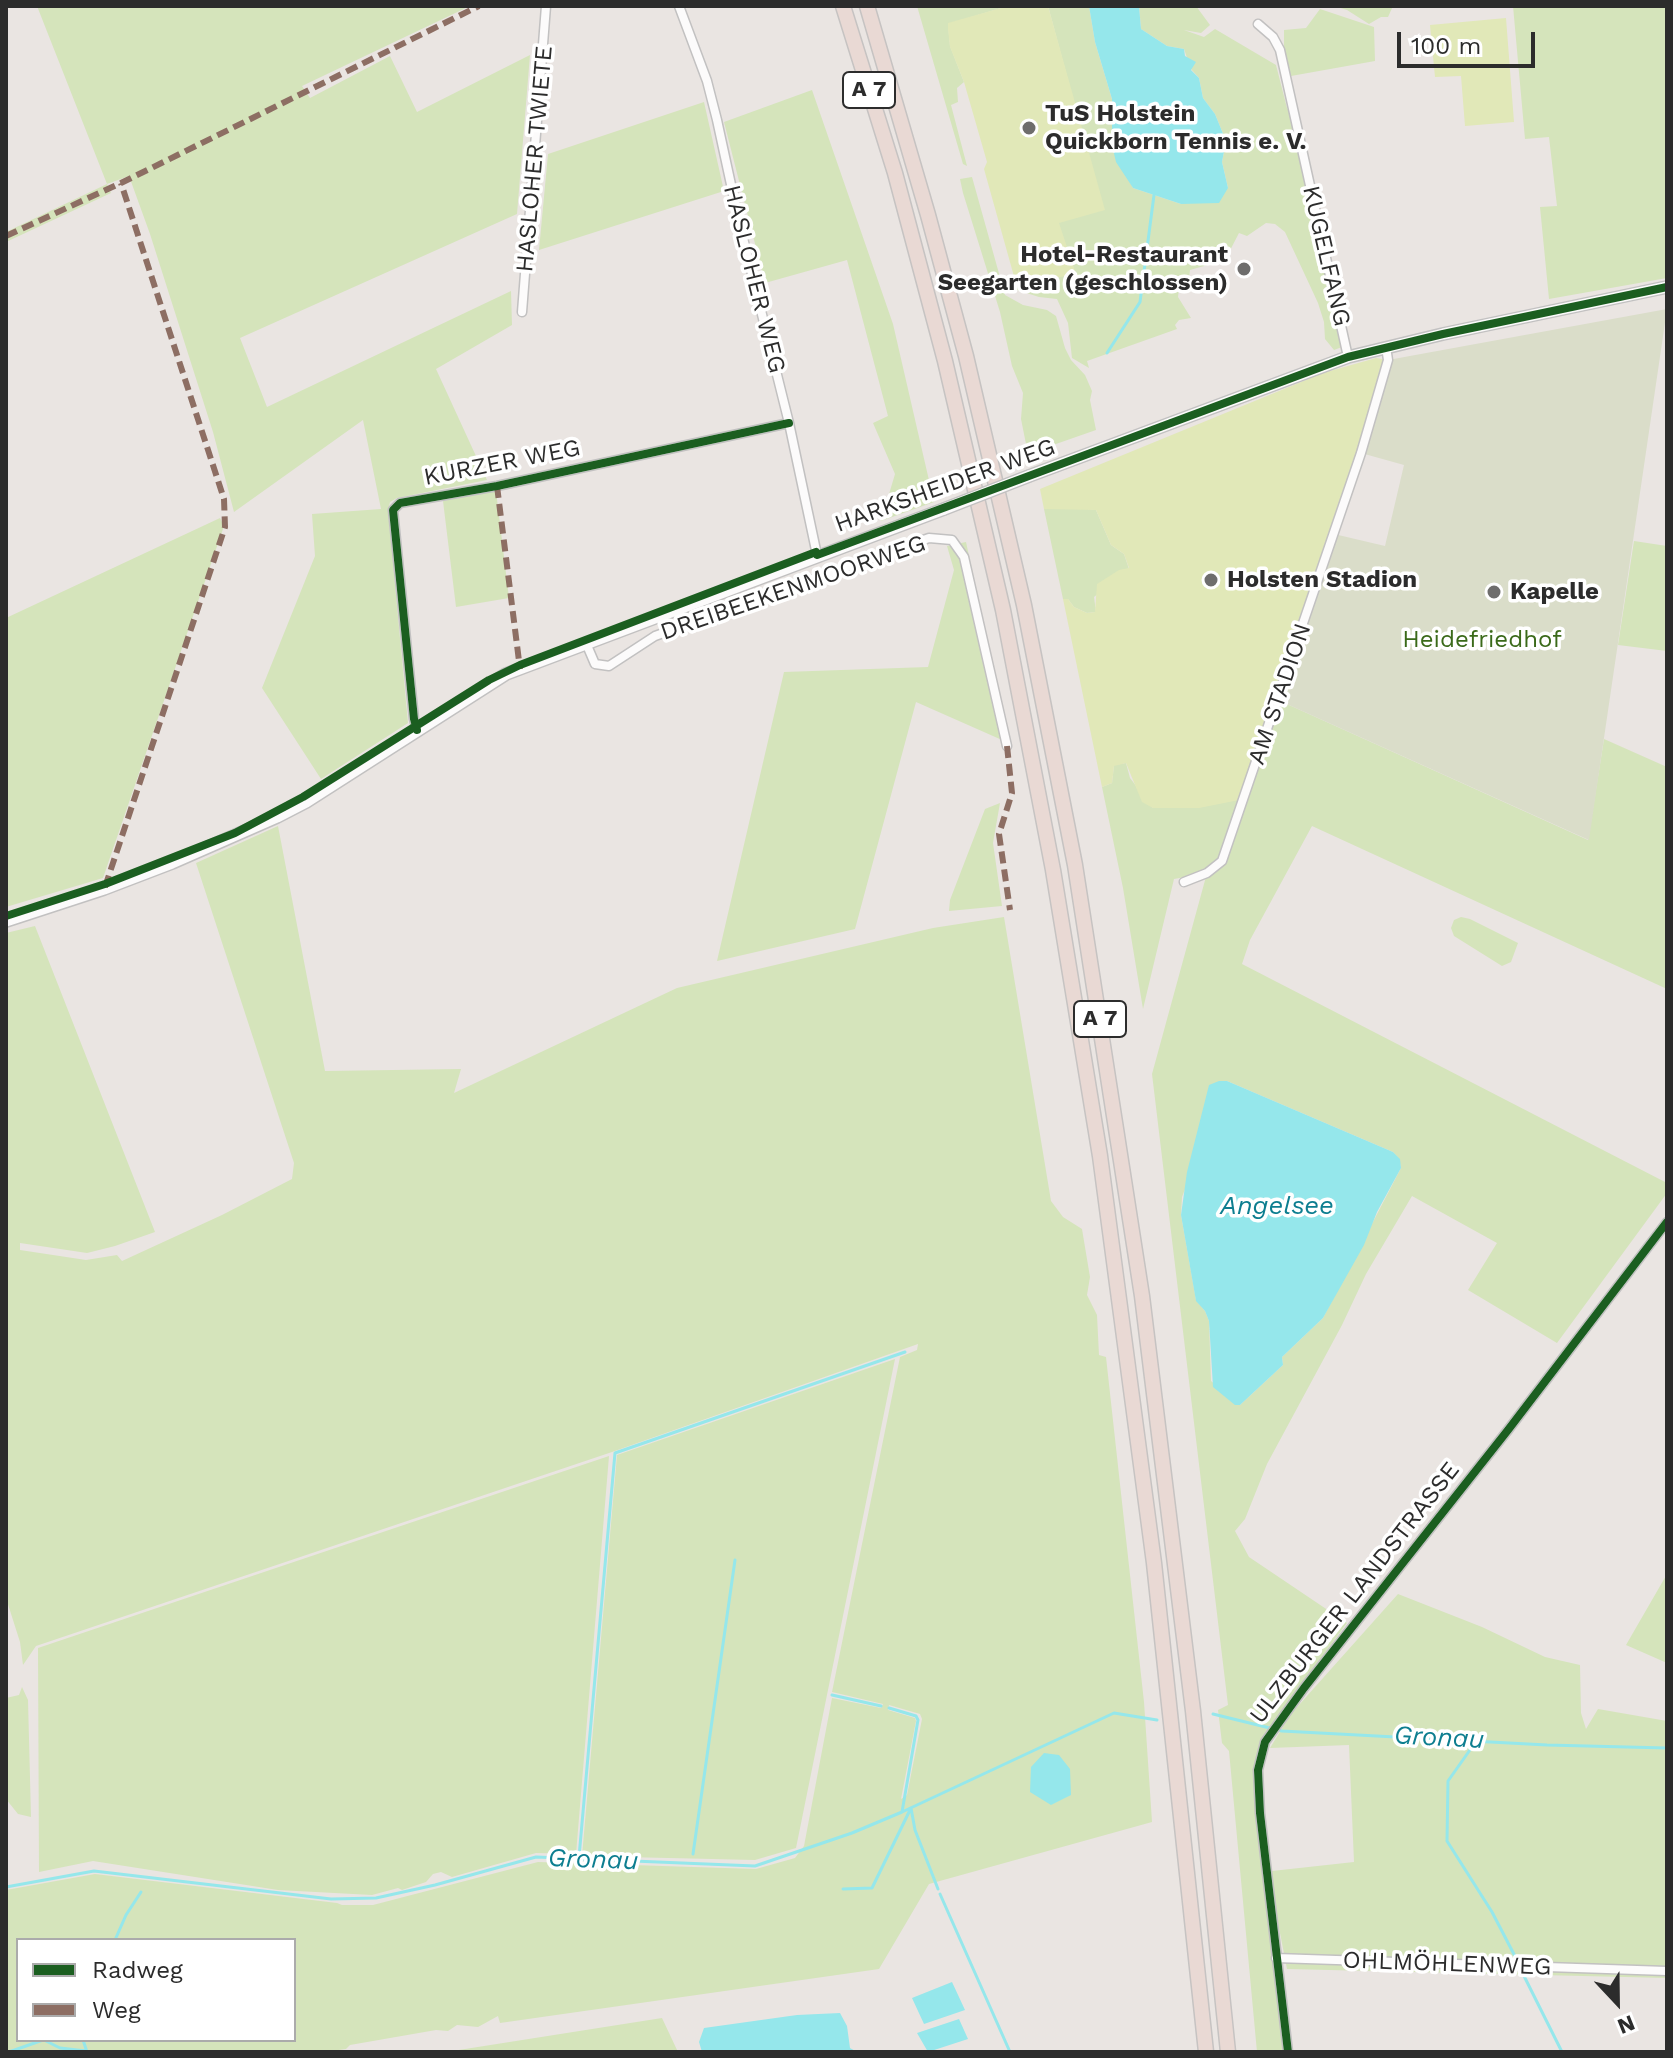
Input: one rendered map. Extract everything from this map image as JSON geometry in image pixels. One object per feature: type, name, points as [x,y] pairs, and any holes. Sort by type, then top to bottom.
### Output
[{"type":"highway","name":"A 7","points":[[843,6],[895,173],[955,404],[1003,610],[1056,885],[1100,1156],[1152,1548],[1206,2052]]},
{"type":"highway","name":"A 7","points":[[867,6],[969,372],[1024,605],[1075,865],[1142,1296],[1186,1651],[1228,2052]]},
{"type":"main road","name":"HARKSHEIDER WEG","points":[[6,921],[104,889],[236,836],[306,802],[506,674],[586,643],[1348,357],[1667,287]]},
{"type":"street","name":"HASLOHER TWIETE","points":[[522,312],[546,6]]},
{"type":"street","name":"HASLOHER WEG","points":[[679,6],[707,81],[789,423],[817,555]]},
{"type":"street","name":"KUGELFANG","points":[[1258,24],[1273,37],[1280,50],[1348,357]]},
{"type":"street","name":"AM STADION","points":[[1184,882],[1207,873],[1222,861],[1361,453],[1388,360],[1386,347]]},
{"type":"street","name":"KURZER WEG","points":[[417,730],[393,510],[400,503],[497,486],[789,423]]},
{"type":"street","name":"DREIBEEKENMOORWEG","points":[[586,643],[595,664],[609,666],[655,636],[929,538],[941,537],[952,540],[964,557],[1007,746]]},
{"type":"street","name":"ULZBURGER LANDSTRASSE","points":[[1288,2052],[1260,1813],[1258,1770],[1265,1742],[1667,1222]]},
{"type":"street","name":"OHLMÖHLENWEG","points":[[1276,1958],[1667,1971]]},
{"type":"green space","points":[[37,6],[470,6],[302,86],[310,98],[390,56],[417,112],[530,55],[517,214],[240,338],[267,407],[511,291],[512,325],[436,369],[487,480],[390,502],[388,511],[408,723],[321,779],[262,688],[315,556],[312,514],[381,509],[363,420],[234,512],[213,432],[129,176],[107,184]]},
{"type":"green space","points":[[917,6],[1008,6],[948,24],[950,46],[964,82],[957,88],[958,102],[951,105],[967,166],[963,164]]},
{"type":"green space","name":"TuS Holstein Quickborn Tennis e. V.","points":[[1008,6],[1048,6],[1105,210],[1059,223],[1076,274],[1019,285],[984,169],[987,162],[964,82],[950,47],[948,29],[948,23]]},
{"type":"green space","points":[[1048,6],[1089,6],[1095,42],[1112,99],[1112,145],[1133,188],[1181,204],[1228,188],[1222,162],[1226,141],[1215,114],[1203,98],[1199,78],[1191,69],[1184,49],[1167,46],[1141,29],[1139,6],[1196,6],[1210,25],[1201,33],[1184,30],[1204,37],[1215,29],[1276,65],[1287,108],[1295,121],[1342,347],[1334,350],[1325,339],[1318,303],[1285,232],[1275,224],[1266,223],[1247,236],[1239,233],[1225,260],[1190,270],[1188,286],[1179,289],[1178,297],[1191,318],[1179,320],[1175,325],[1177,329],[1087,361],[1089,368],[1072,358],[1068,323],[1057,299],[1011,288],[1015,280],[1019,285],[1059,278],[1059,223],[1076,110]]},
{"type":"green space","points":[[1334,6],[1393,6],[1388,17],[1381,17],[1369,24]]},
{"type":"green space","points":[[1513,6],[1667,6],[1667,278],[1549,299],[1540,207],[1557,206],[1549,137],[1525,139]]},
{"type":"green space","points":[[1320,9],[1374,27],[1375,61],[1291,76],[1284,48],[1284,30],[1306,28]]},
{"type":"green space","points":[[1506,18],[1514,122],[1465,126],[1461,76],[1435,77],[1430,25]]},
{"type":"green space","points":[[812,90],[893,324],[934,502],[881,521],[895,474],[873,423],[888,416],[847,260],[765,283],[724,122]]},
{"type":"green space","points":[[704,102],[724,191],[539,250],[548,154]]},
{"type":"green space","points":[[972,177],[1005,295],[1056,316],[1065,348],[1085,375],[1092,391],[1090,400],[1096,430],[1033,452],[1026,444],[1021,419],[1023,393],[1012,366],[1000,312],[960,179]]},
{"type":"green space","points":[[107,184],[111,193],[6,242],[6,232]]},
{"type":"green space","name":"Heidefriedhof","points":[[1667,309],[1589,840],[1278,700],[1334,534],[1385,546],[1404,465],[1361,453],[1388,360]]},
{"type":"green space","name":"Holsten Stadion","points":[[1376,358],[1388,360],[1244,799],[1199,808],[1153,808],[1142,802],[1126,763],[1114,766],[1112,783],[1102,787],[1063,599],[1068,599],[1074,607],[1087,613],[1095,612],[1097,584],[1119,570],[1129,568],[1124,554],[1111,545],[1096,510],[1044,509],[1040,489],[1323,373]]},
{"type":"green space","points":[[496,491],[509,598],[456,607],[443,501]]},
{"type":"green space","points":[[1044,509],[1096,510],[1111,545],[1124,554],[1129,569],[1094,597],[1096,612],[1087,613],[1074,607],[1068,599],[1063,599]]},
{"type":"green space","points":[[220,518],[224,526],[103,878],[6,907],[6,618]]},
{"type":"green space","points":[[1634,541],[1667,546],[1667,651],[1618,645]]},
{"type":"green space","points":[[966,542],[1006,727],[1002,740],[916,702],[855,929],[717,961],[784,672],[928,667],[954,570],[947,546]]},
{"type":"green space","points":[[1278,700],[1588,840],[1604,739],[1667,767],[1667,989],[1312,826],[1250,940],[1242,964],[1667,1183],[1667,1193],[1557,1343],[1468,1290],[1497,1243],[1412,1196],[1366,1274],[1267,1464],[1245,1519],[1235,1531],[1249,1557],[1347,1623],[1262,1739],[1255,1780],[1284,2052],[1257,2052],[1229,1751],[1222,1743],[1218,1710],[1228,1705],[1152,1074],[1207,873],[1174,879],[1143,1009],[1102,787],[1112,783],[1114,765],[1126,763],[1130,778],[1153,808],[1176,807]],"holes":[[[1227,1081],[1393,1152],[1401,1168],[1323,1318],[1282,1357],[1283,1365],[1240,1405],[1211,1381],[1209,1321],[1196,1300],[1181,1215],[1182,1197]]]},
{"type":"green space","points":[[1000,803],[993,843],[1002,906],[949,911],[950,900],[985,809]]},
{"type":"green space","points":[[278,826],[325,1071],[461,1069],[454,1093],[677,988],[933,928],[1004,917],[1051,1201],[1063,1217],[1082,1229],[1090,1277],[1087,1295],[1097,1315],[1099,1355],[1106,1357],[1144,1702],[1152,1822],[929,1884],[879,1969],[500,2023],[498,2016],[478,2027],[457,2025],[448,2031],[436,2030],[324,2052],[6,2052],[6,1890],[95,1874],[342,1905],[373,1905],[538,1862],[756,1869],[795,1858],[804,1846],[832,1698],[881,1708],[883,1704],[832,1692],[900,1357],[917,1350],[918,1344],[612,1452],[36,1646],[23,1665],[20,1642],[6,1598],[6,933],[35,926],[155,1232],[87,1253],[20,1243],[20,1250],[86,1260],[117,1255],[122,1261],[292,1179],[294,1163],[196,863]],"holes":[[[889,1705],[920,1714],[922,1719],[907,1795],[901,1799],[916,1721],[915,1718],[888,1710]]]},
{"type":"green space","points":[[1461,917],[1518,943],[1511,962],[1502,966],[1454,936],[1451,928],[1454,920]]},
{"type":"green space","points":[[895,1359],[796,1848],[755,1860],[582,1856],[617,1455]]},
{"type":"green space","points":[[609,1456],[576,1854],[536,1853],[452,1877],[441,1872],[433,1874],[426,1882],[402,1890],[398,1888],[372,1895],[278,1890],[93,1861],[39,1872],[38,1648]]},
{"type":"green space","points":[[1667,1574],[1667,1663],[1626,1645]]},
{"type":"green space","points":[[1398,1594],[1482,1627],[1545,1657],[1580,1665],[1581,1713],[1586,1729],[1598,1709],[1667,1721],[1667,1978],[1287,1969],[1273,1897],[1272,1871],[1354,1862],[1349,1745],[1270,1748],[1290,1715]]},
{"type":"green space","points":[[22,1687],[28,1700],[31,1817],[18,1814],[6,1799],[6,1698],[19,1695]]},
{"type":"green space","points":[[662,2018],[678,2052],[446,2052]]},
{"type":"water","points":[[1089,6],[1139,6],[1141,29],[1167,46],[1184,49],[1185,56],[1196,62],[1191,70],[1199,78],[1203,98],[1215,114],[1226,141],[1222,162],[1228,188],[1219,203],[1181,204],[1133,188],[1116,162],[1112,145],[1112,99],[1095,42]]},
{"type":"water","name":"Angelsee","points":[[1227,1081],[1393,1152],[1400,1159],[1401,1168],[1377,1212],[1364,1245],[1323,1318],[1282,1357],[1283,1365],[1240,1405],[1235,1405],[1213,1387],[1209,1321],[1196,1301],[1181,1215],[1187,1172],[1209,1085]]},
{"type":"water","points":[[1044,1753],[1059,1755],[1070,1769],[1071,1795],[1051,1805],[1030,1792],[1031,1767]]},
{"type":"water","points":[[952,1982],[965,2010],[924,2024],[912,1998]]},
{"type":"water","points":[[840,2013],[847,2026],[850,2048],[857,2052],[702,2052],[699,2042],[704,2028],[797,2015]]},
{"type":"water","points":[[959,2019],[968,2039],[928,2052],[917,2033]]},
{"type":"waterway","points":[[1107,353],[1140,302],[1154,195]]},
{"type":"waterway","points":[[579,1857],[615,1453],[905,1352]]},
{"type":"waterway","points":[[693,1854],[735,1560]]},
{"type":"waterway","points":[[832,1695],[881,1706]]},
{"type":"waterway","points":[[889,1708],[916,1716],[918,1720],[902,1812]]},
{"type":"waterway","name":"Gronau","points":[[6,1887],[94,1871],[331,1899],[376,1898],[536,1857],[755,1866],[852,1833],[902,1812],[1114,1713],[1157,1720]]},
{"type":"waterway","name":"Gronau","points":[[1213,1714],[1282,1731],[1667,1748]]},
{"type":"waterway","points":[[1477,1740],[1448,1781],[1447,1841],[1492,1912],[1518,1962]]},
{"type":"waterway","points":[[911,1808],[915,1830],[938,1889]]},
{"type":"waterway","points":[[843,1889],[872,1888],[910,1810]]},
{"type":"waterway","points":[[116,1938],[141,1892]]},
{"type":"waterway","points":[[940,1894],[1010,2052]]},
{"type":"waterway","points":[[1524,1976],[1562,2052]]},
{"type":"waterway","points":[[9,2052],[37,2042]]},
{"type":"waterway","points":[[48,2042],[60,2048],[86,2051]]},
{"type":"waterway","points":[[84,2042],[87,2052]]},
{"type":"marked path","points":[[6,236],[121,183],[479,6]]},
{"type":"marked path","points":[[105,887],[225,527],[224,499],[121,183]]},
{"type":"marked path","points":[[497,486],[520,669]]},
{"type":"marked path","points":[[1007,746],[1012,793],[999,834],[1010,910]]},
{"type":"cycle path","points":[[6,916],[105,884],[235,833],[303,797],[489,680],[520,665],[816,552],[817,555],[1348,357],[1667,287]]},
{"type":"cycle path","points":[[417,730],[393,510],[400,503],[497,486],[789,423]]},
{"type":"cycle path","points":[[1288,2052],[1260,1813],[1258,1770],[1265,1742],[1667,1222]]},
{"type":"place","name":"TuS Holstein Quickborn Tennis e. V.","points":[[1029,128]]},
{"type":"place","name":"Hotel-Restaurant Seegarten (geschlossen)","points":[[1244,269]]},
{"type":"place","name":"Holsten Stadion","points":[[1211,580]]},
{"type":"place","name":"Kapelle","points":[[1494,592]]}]
